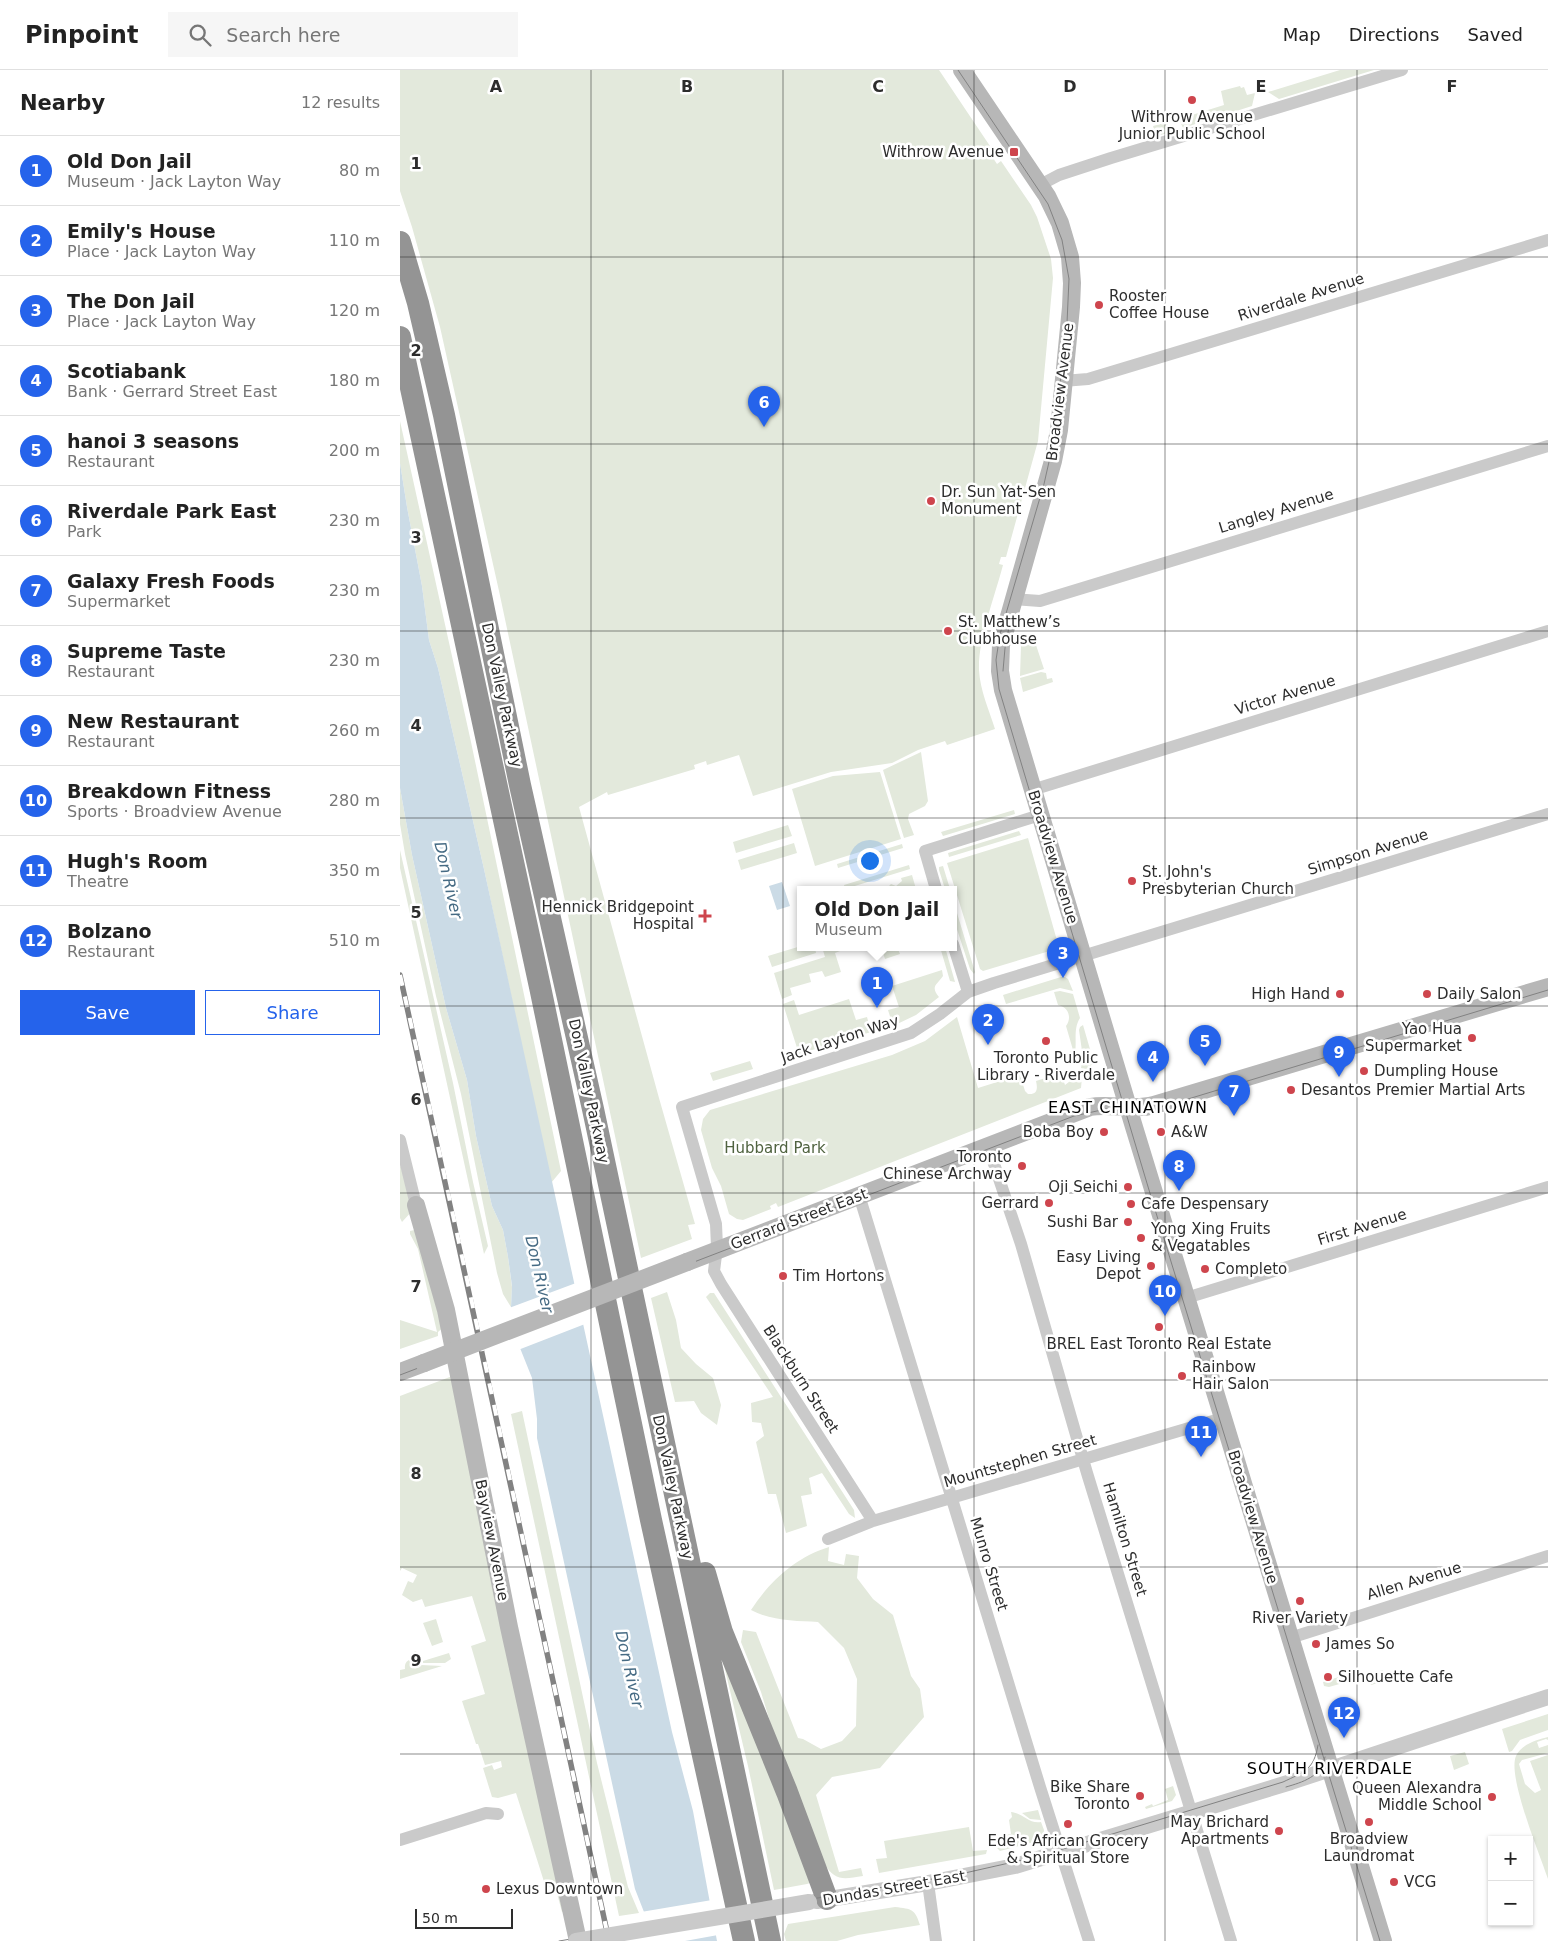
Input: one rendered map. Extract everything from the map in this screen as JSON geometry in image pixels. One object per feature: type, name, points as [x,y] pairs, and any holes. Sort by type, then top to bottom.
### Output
[{"type":"highway","name":"Don Valley Parkway","points":[[400,242],[418,303],[444,415],[520,786],[593,1109],[770,1941]]},
{"type":"highway","name":"Don Valley Parkway","points":[[400,336],[540,987],[651,1520],[744,1941]]},
{"type":"highway","points":[[675,1494],[696,1546],[722,1632],[794,1810],[818,1901]]},
{"type":"main road","name":"Broadview Avenue","points":[[962,70],[1054,208],[1070,257],[1072,292],[1059,430],[1053,461],[1001,645],[1000,671],[1003,690],[1186,1298],[1383,1941]]},
{"type":"main road","name":"Gerrard Street East","points":[[400,1372],[1090,1108],[1105,1105],[1128,1107],[1154,1106],[1548,987]]},
{"type":"main road","name":"Bayview Avenue","points":[[416,1205],[446,1310],[512,1636],[577,1941]]},
{"type":"street","points":[[1040,185],[1059,175],[1102,161],[1402,70]]},
{"type":"street","name":"Riverdale Avenue","points":[[1064,381],[1088,379],[1548,240]]},
{"type":"street","name":"Langley Avenue","points":[[1014,599],[1040,601],[1548,446]]},
{"type":"street","name":"Victor Avenue","points":[[1032,790],[1548,630]]},
{"type":"street","name":"Simpson Avenue","points":[[1083,956],[1548,814]]},
{"type":"street","points":[[935,886],[925,851],[1040,815]]},
{"type":"street","points":[[955,951],[968,992]]},
{"type":"street","name":"Jack Layton Way","points":[[682,1107],[910,1033],[933,1019],[968,992],[1083,956]]},
{"type":"street","name":"Blackburn Street","points":[[682,1107],[716,1224],[714,1271],[873,1521]]},
{"type":"street","name":"Bayview Avenue","points":[[400,1140],[416,1205]]},
{"type":"street","name":"Hamilton Street","points":[[988,1146],[1021,1244],[1084,1459],[1231,1941]]},
{"type":"street","name":"First Avenue","points":[[1186,1298],[1548,1187]]},
{"type":"street","name":"Munro Street","points":[[859,1195],[1037,1778],[1089,1941]]},
{"type":"street","name":"Mountstephen Street","points":[[828,1539],[873,1521],[1223,1418]]},
{"type":"street","name":"Allen Avenue","points":[[1290,1638],[1548,1556]]},
{"type":"street","name":"Dundas Street East","points":[[577,1941],[982,1873],[1062,1852],[1192,1813],[1548,1697]]},
{"type":"street","points":[[400,1840],[486,1813],[498,1814]]},
{"type":"street","points":[[928,1883],[936,1941]]},
{"type":"green space","points":[[400,70],[939,70],[996,155],[993,158],[997,164],[1001,161],[1031,205],[1051,259],[1053,278],[1038,441],[1006,557],[1001,557],[999,564],[1003,565],[984,631],[979,658],[981,685],[995,729],[947,745],[945,741],[918,750],[892,763],[831,772],[753,796],[739,755],[707,765],[706,761],[694,765],[695,769],[608,795],[607,792],[579,807],[695,1224],[688,1225],[692,1239],[641,1258],[499,591],[440,327],[400,191]]},
{"type":"green space","points":[[1340,70],[1374,70],[1279,99],[1268,92]]},
{"type":"green space","points":[[1240,86],[1241,88],[1244,87],[1247,95],[1255,93],[1252,106],[1183,128],[1179,119],[1224,105],[1221,91]]},
{"type":"green space","points":[[1168,122],[1168,133],[1160,135],[1155,133],[1153,126]]},
{"type":"green space","points":[[400,421],[471,742],[561,1171],[551,1183],[484,869],[438,668],[429,640],[422,586],[400,463]]},
{"type":"green space","points":[[1035,642],[1044,669],[1020,676],[1021,646]]},
{"type":"green space","points":[[1041,672],[1046,673],[1047,679],[1052,678],[1053,682],[1023,692],[1020,678]]},
{"type":"green space","points":[[921,752],[928,801],[925,806],[909,814],[908,819],[914,835],[904,838],[883,770]]},
{"type":"green space","points":[[880,772],[901,839],[815,866],[792,789],[833,776]]},
{"type":"green space","points":[[400,788],[412,855],[446,1008],[467,1080],[476,1136],[492,1206],[503,1230],[512,1287],[511,1307],[503,1294],[497,1273],[461,1094],[436,996],[405,854],[400,824]]},
{"type":"green space","points":[[1014,810],[1015,814],[943,836],[941,832]]},
{"type":"green space","points":[[788,825],[792,836],[736,853],[733,842]]},
{"type":"green space","points":[[1019,831],[1021,835],[949,857],[948,853]]},
{"type":"green space","points":[[1028,838],[1058,944],[1053,950],[983,971],[980,969],[957,895],[957,886],[954,886],[947,863]]},
{"type":"green space","points":[[794,843],[797,853],[741,870],[738,860]]},
{"type":"green space","points":[[902,844],[903,848],[838,868],[837,864]]},
{"type":"green space","points":[[400,850],[488,1246],[484,1254],[400,868]]},
{"type":"green space","points":[[909,865],[910,869],[855,886],[844,885]]},
{"type":"green space","points":[[943,866],[949,886],[944,886],[939,867]]},
{"type":"green space","points":[[912,875],[915,886],[896,886],[902,881],[901,878]]},
{"type":"green space","points":[[957,913],[975,972],[974,974],[970,969],[957,929]]},
{"type":"green space","points":[[797,947],[797,951],[816,951],[816,953],[772,967],[768,956]]},
{"type":"green space","points":[[823,951],[840,951],[835,953],[841,972],[825,977],[822,971],[809,974],[811,982],[790,988],[792,995],[782,999],[774,973],[825,957]]},
{"type":"green space","points":[[882,951],[899,951],[900,954],[885,959]]},
{"type":"green space","points":[[941,951],[946,951],[955,982],[950,981]]},
{"type":"green space","points":[[942,970],[943,976],[935,988],[939,997],[916,1015],[893,1026],[888,1010],[899,1007],[892,986]]},
{"type":"green space","points":[[1061,977],[1068,979],[1073,991],[1060,988],[1006,1004],[1003,995]]},
{"type":"green space","points":[[1060,991],[1073,994],[1080,1018],[1076,1031],[1075,1054],[1072,1055],[1070,1051],[1073,1050],[1066,1026],[1069,1016],[1065,1008],[1058,1005],[1054,992]]},
{"type":"green space","points":[[849,999],[856,1020],[867,1017],[871,1032],[799,1054],[783,1004],[794,1000],[799,1015]]},
{"type":"green space","name":"Hubbard Park","points":[[957,1017],[978,1088],[1020,1075],[1025,1091],[1028,1094],[1033,1094],[1037,1087],[1036,1081],[1061,1073],[1065,1085],[1078,1075],[1082,1077],[1081,1088],[778,1207],[776,1203],[770,1206],[771,1209],[743,1220],[729,1214],[721,1186],[712,1168],[701,1130],[703,1119],[710,1110],[892,1055],[925,1041]]},
{"type":"green space","points":[[1083,1025],[1094,1063],[1086,1070],[1081,1068],[1083,1058],[1079,1030]]},
{"type":"green space","points":[[750,1061],[753,1069],[713,1081],[710,1073]]},
{"type":"green space","points":[[400,1164],[413,1210],[402,1222],[400,1218]]},
{"type":"green space","points":[[419,1229],[446,1325],[438,1332],[438,1336],[400,1349],[400,1320],[437,1332],[418,1249],[410,1234],[410,1231]]},
{"type":"green space","points":[[667,1292],[676,1320],[681,1348],[713,1378],[721,1405],[717,1425],[701,1413],[694,1401],[675,1402],[651,1298]]},
{"type":"green space","points":[[710,1293],[714,1293],[854,1510],[855,1518],[849,1514],[822,1473],[809,1478],[812,1494],[801,1496],[807,1526],[786,1533],[776,1494],[768,1494],[756,1442],[764,1436],[761,1423],[752,1422],[751,1403],[773,1397],[706,1297]]},
{"type":"green space","points":[[455,1375],[568,1910],[562,1912],[555,1886],[546,1888],[516,1793],[498,1798],[492,1797],[483,1768],[492,1765],[494,1770],[502,1767],[501,1761],[485,1765],[462,1701],[485,1694],[471,1646],[486,1641],[472,1596],[425,1607],[422,1599],[413,1602],[402,1595],[408,1581],[413,1583],[417,1575],[402,1568],[400,1571],[400,1396]]},
{"type":"green space","points":[[522,1411],[597,1763],[628,1887],[639,1913],[619,1916],[511,1414]]},
{"type":"green space","points":[[829,1547],[828,1561],[844,1565],[846,1554],[859,1556],[857,1578],[873,1599],[893,1615],[911,1676],[920,1689],[924,1717],[880,1768],[832,1777],[816,1795],[839,1872],[861,1868],[863,1876],[845,1878],[836,1876],[824,1863],[774,1735],[761,1692],[741,1642],[743,1630],[756,1632],[798,1738],[821,1749],[842,1741],[856,1726],[857,1679],[844,1648],[818,1622],[775,1618],[751,1610],[766,1590],[784,1572],[805,1557]]},
{"type":"green space","points":[[436,1619],[443,1642],[432,1646],[423,1623]]},
{"type":"green space","points":[[715,1628],[810,1883],[774,1890],[748,1766]]},
{"type":"green space","points":[[416,1651],[421,1665],[442,1666],[400,1679],[400,1670],[405,1669],[406,1662],[415,1657],[414,1652]]},
{"type":"green space","points":[[449,1653],[451,1659],[445,1663],[423,1663],[423,1661]]},
{"type":"green space","points":[[1383,1670],[1385,1681],[1371,1685],[1367,1675]]},
{"type":"green space","points":[[1351,1673],[1350,1681],[1329,1687],[1324,1686],[1323,1682]]},
{"type":"green space","points":[[1548,1714],[1548,1730],[1520,1740],[1512,1751],[1509,1752],[1502,1729]]},
{"type":"green space","points":[[1548,1737],[1548,1740],[1537,1742],[1539,1748],[1548,1745],[1548,1753],[1522,1760],[1519,1764],[1525,1784],[1535,1793],[1541,1790],[1530,1761],[1548,1755],[1548,1879],[1520,1797],[1514,1766],[1518,1752],[1530,1743]]},
{"type":"green space","points":[[1465,1752],[1469,1764],[1454,1770],[1450,1756]]},
{"type":"green space","points":[[1173,1786],[1176,1795],[1172,1801],[1146,1809],[1145,1807],[1152,1804],[1153,1806],[1168,1800],[1165,1789]]},
{"type":"green space","points":[[1038,1810],[1041,1820],[1030,1819],[1022,1813]]},
{"type":"green space","points":[[1011,1812],[1029,1820],[1041,1822],[1044,1830],[1043,1838],[1000,1851],[996,1847],[994,1837],[1011,1834],[1009,1820],[1012,1817]]},
{"type":"green space","points":[[969,1827],[973,1851],[987,1850],[986,1854],[879,1873],[876,1859],[887,1858],[884,1841]]},
{"type":"green space","points":[[895,1907],[912,1911],[920,1925],[858,1935],[837,1941],[786,1941],[784,1934],[788,1924]]},
{"type":"water","name":"Don River","points":[[400,463],[422,586],[429,640],[438,668],[484,869],[672,1732],[693,1811],[717,1941],[651,1941],[644,1912],[635,1889],[537,1438],[537,1419],[532,1378],[520,1348],[511,1307],[512,1286],[503,1230],[492,1206],[476,1136],[467,1080],[446,1008],[412,855],[400,788]]},
{"type":"water","points":[[782,882],[790,906],[777,910],[769,886]]},
{"type":"pier","points":[[576,1283],[585,1324],[518,1350],[509,1308]]},
{"type":"pier","points":[[712,1900],[718,1935],[685,1941],[649,1941],[641,1912]]},
{"type":"tram line","points":[[958,70],[1048,204],[1062,240],[1069,279],[1067,323],[1053,444],[1044,484],[1000,634],[996,660],[999,689],[1149,1190],[1380,1941]]},
{"type":"tram line","points":[[1003,671],[1009,627]]},
{"type":"tram line","points":[[400,1375],[1074,1116],[1106,1109],[1140,1111],[1155,1109],[1548,990]]},
{"type":"tram line","points":[[559,1941],[956,1875],[1040,1856],[1283,1782],[1297,1776],[1311,1765],[1318,1745]]},
{"type":"tram line","points":[[1286,1787],[1310,1778],[1320,1769],[1325,1757]]},
{"type":"railway","points":[[400,975],[609,1941]]},
{"type":"place","name":"Withrow Avenue Junior Public School","points":[[1192,100]]},
{"type":"place","name":"Withrow Avenue","points":[[1014,152]]},
{"type":"place","name":"Rooster Coffee House","points":[[1099,305]]},
{"type":"place","name":"Riverdale Park East","points":[[764,427]]},
{"type":"place","name":"Dr. Sun Yat-Sen Monument","points":[[931,501]]},
{"type":"place","name":"St. Matthew’s Clubhouse","points":[[948,631]]},
{"type":"place","name":"St. John's Presbyterian Church","points":[[1132,881]]},
{"type":"place","name":"Hennick Bridgepoint Hospital","points":[[705,916]]},
{"type":"place","name":"The Don Jail","points":[[1063,978]]},
{"type":"place","name":"High Hand","points":[[1340,994]]},
{"type":"place","name":"Daily Salon","points":[[1427,994]]},
{"type":"place","name":"Old Don Jail","points":[[877,1008]]},
{"type":"place","name":"Yao Hua Supermarket","points":[[1472,1038]]},
{"type":"place","name":"Toronto Public Library - Riverdale","points":[[1046,1041]]},
{"type":"place","name":"Emily's House","points":[[988,1045]]},
{"type":"place","name":"hanoi 3 seasons","points":[[1205,1066]]},
{"type":"place","name":"Dumpling House","points":[[1364,1071]]},
{"type":"place","name":"New Restaurant","points":[[1339,1077]]},
{"type":"place","name":"Scotiabank","points":[[1153,1082]]},
{"type":"place","name":"Desantos Premier Martial Arts","points":[[1291,1090]]},
{"type":"place","name":"Galaxy Fresh Foods","points":[[1234,1116]]},
{"type":"place","name":"Boba Boy","points":[[1104,1132]]},
{"type":"place","name":"A&W","points":[[1161,1132]]},
{"type":"place","name":"Toronto Chinese Archway","points":[[1022,1166]]},
{"type":"place","name":"Oji Seichi","points":[[1128,1187]]},
{"type":"place","name":"Supreme Taste","points":[[1179,1191]]},
{"type":"place","name":"Gerrard","points":[[1049,1203]]},
{"type":"place","name":"Cafe Despensary","points":[[1131,1204]]},
{"type":"place","name":"Sushi Bar","points":[[1128,1222]]},
{"type":"place","name":"Yong Xing Fruits & Vegatables","points":[[1141,1238]]},
{"type":"place","name":"Easy Living Depot","points":[[1151,1266]]},
{"type":"place","name":"Completo","points":[[1205,1269]]},
{"type":"place","name":"Tim Hortons","points":[[783,1276]]},
{"type":"place","name":"Breakdown Fitness","points":[[1165,1316]]},
{"type":"place","name":"BREL East Toronto Real Estate","points":[[1159,1327]]},
{"type":"place","name":"Rainbow Hair Salon","points":[[1182,1376]]},
{"type":"place","name":"Hugh's Room","points":[[1201,1457]]},
{"type":"place","name":"River Variety","points":[[1300,1601]]},
{"type":"place","name":"James So","points":[[1316,1644]]},
{"type":"place","name":"Silhouette Cafe","points":[[1328,1677]]},
{"type":"place","name":"Bolzano","points":[[1344,1738]]},
{"type":"place","name":"Bike Share Toronto","points":[[1140,1796]]},
{"type":"place","name":"Queen Alexandra Middle School","points":[[1492,1797]]},
{"type":"place","name":"Broadview Laundromat","points":[[1369,1822]]},
{"type":"place","name":"Ede's African Grocery & Spiritual Store","points":[[1068,1824]]},
{"type":"place","name":"May Brichard Apartments","points":[[1279,1831]]},
{"type":"place","name":"VCG","points":[[1394,1882]]},
{"type":"place","name":"Lexus Downtown","points":[[486,1889]]},
{"type":"district","name":"EAST CHINATOWN","points":[[1128,1107]]},
{"type":"district","name":"SOUTH RIVERDALE","points":[[1330,1768]]}]
